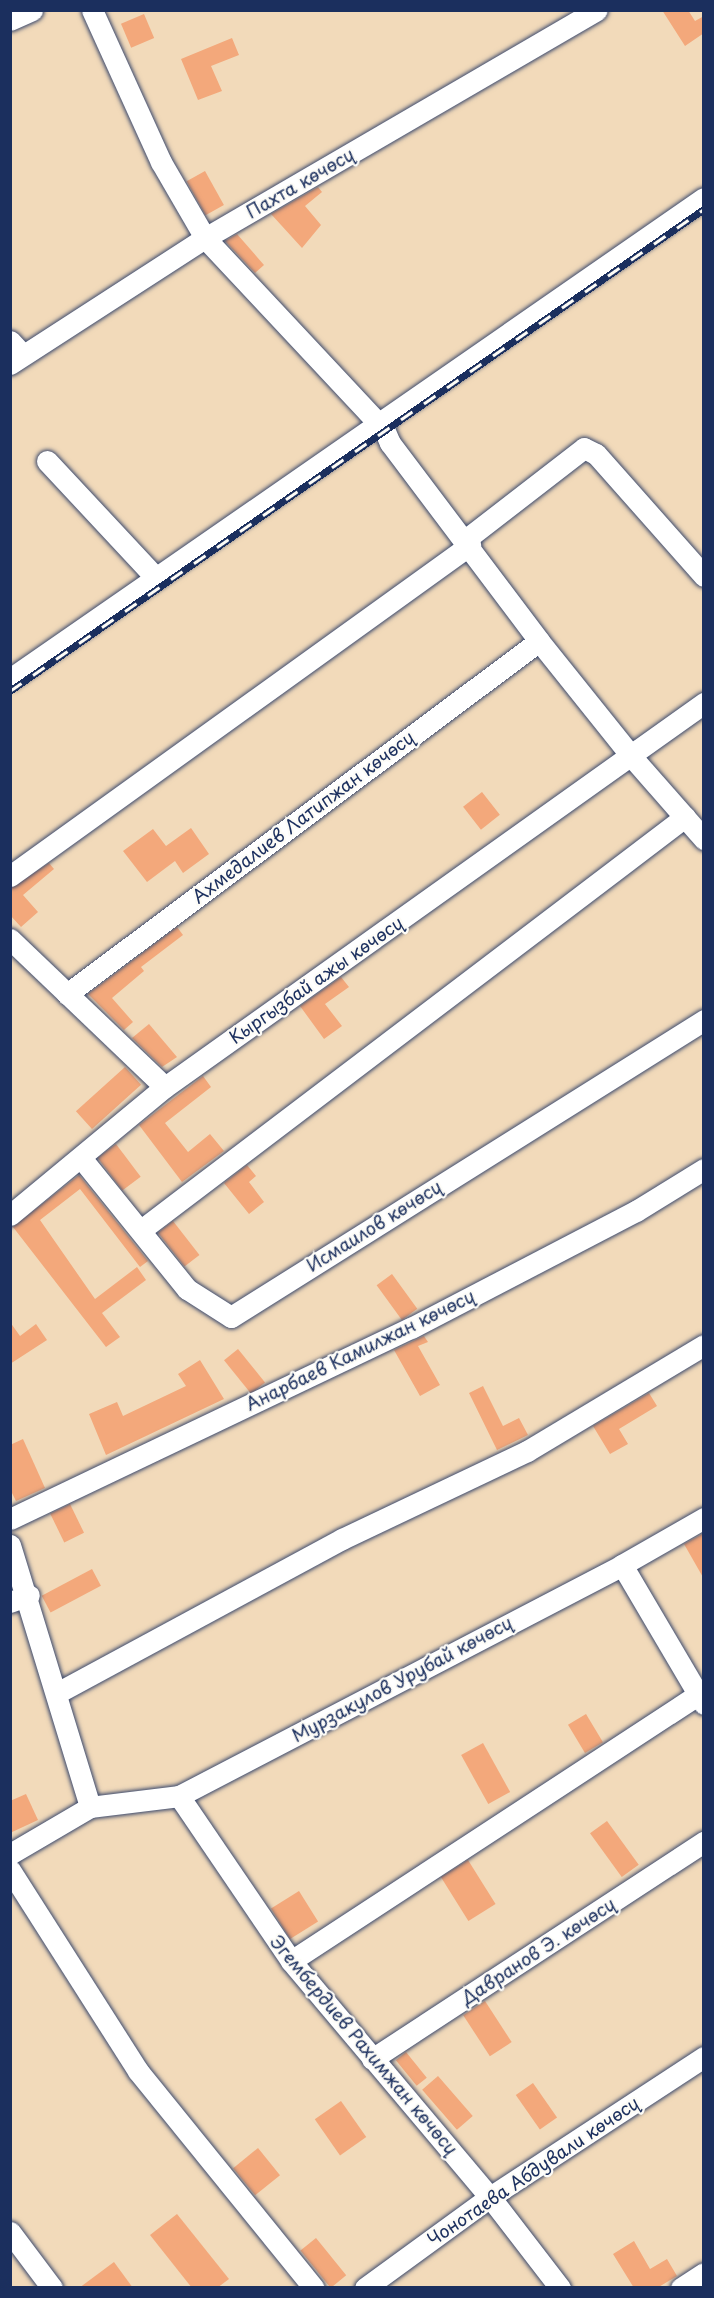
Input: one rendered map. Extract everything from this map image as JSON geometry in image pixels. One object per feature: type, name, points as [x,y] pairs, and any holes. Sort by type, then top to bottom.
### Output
[{"type":"street","points":[[10,20],[32,10]]},
{"type":"street","points":[[92,10],[161,162],[205,238],[378,423],[539,640],[631,756],[704,839]]},
{"type":"street","name":"Пахта көчөсү","points":[[15,353],[205,238],[596,10]]},
{"type":"street","points":[[10,679],[704,198]]},
{"type":"street","points":[[10,876],[467,543],[584,448],[596,454],[704,576]]},
{"type":"street","points":[[47,461],[156,578]]},
{"type":"street","name":"Ахмедалиев Латипжан көчөсү","points":[[68,994],[539,640]]},
{"type":"street","name":"Кыргызбай ажы көчөсү","points":[[10,1215],[82,1159],[165,1087],[704,703]]},
{"type":"street","points":[[141,1230],[685,817]]},
{"type":"street","points":[[10,939],[165,1087]]},
{"type":"street","name":"Исмаилов көчөсү","points":[[82,1159],[187,1289],[231,1317],[704,1020]]},
{"type":"street","name":"Анарбаев Камилжан көчөсү","points":[[10,1519],[411,1329],[636,1211],[704,1169]]},
{"type":"street","points":[[57,1693],[342,1539],[527,1451],[704,1344]]},
{"type":"street","name":"Мурзакулов Урубай көчөсү","points":[[90,1807],[179,1796],[622,1565],[704,1518]]},
{"type":"street","points":[[10,1545],[20,1598],[57,1693],[90,1807],[10,1854]]},
{"type":"street","points":[[291,1961],[701,1699],[622,1565]]},
{"type":"street","name":"Эгембердиев Рахимжан көчөсү","points":[[179,1796],[291,1961],[490,2197],[560,2288]]},
{"type":"street","name":"Давранов Э. көчөсү","points":[[372,2059],[704,1842]]},
{"type":"street","points":[[10,1870],[138,2071],[314,2288]]},
{"type":"street","name":"Чонотаева Абдували көчөсү","points":[[365,2288],[490,2197],[704,2057]]},
{"type":"street","points":[[10,2232],[52,2288]]},
{"type":"street","points":[[681,2288],[704,2273]]},
{"type":"building","points":[[662,10],[688,10],[695,21],[704,16],[704,33],[685,46]]},
{"type":"building","points":[[144,14],[154,38],[131,48],[121,24]]},
{"type":"building","points":[[232,38],[239,55],[211,66],[222,91],[198,100],[181,59]]},
{"type":"building","points":[[205,171],[224,205],[206,215],[187,181]]},
{"type":"building","points":[[318,187],[322,192],[305,206],[321,225],[302,248],[271,214]]},
{"type":"building","points":[[237,234],[264,265],[255,273],[225,241]]},
{"type":"building","points":[[482,792],[500,815],[481,830],[463,807]]},
{"type":"building","points":[[191,828],[209,854],[183,873],[175,861],[147,882],[123,851],[153,829],[166,846]]},
{"type":"building","points":[[49,863],[54,869],[23,895],[38,912],[21,927],[10,915],[10,889]]},
{"type":"building","points":[[177,927],[183,935],[141,967],[144,971],[112,998],[133,1022],[124,1030],[88,994]]},
{"type":"building","points":[[341,977],[349,987],[325,1004],[342,1026],[324,1039],[300,1006]]},
{"type":"building","points":[[149,1024],[177,1057],[162,1067],[132,1038]]},
{"type":"building","points":[[125,1067],[141,1085],[92,1129],[76,1111]]},
{"type":"building","points":[[203,1076],[211,1087],[165,1123],[188,1152],[210,1134],[224,1151],[182,1182],[139,1125]]},
{"type":"building","points":[[116,1144],[141,1177],[122,1191],[98,1158]]},
{"type":"building","points":[[247,1165],[256,1176],[249,1182],[264,1202],[249,1214],[224,1183]]},
{"type":"building","points":[[79,1175],[148,1261],[140,1267],[80,1189],[40,1220],[95,1299],[137,1267],[146,1280],[102,1313],[120,1337],[106,1347],[13,1227]]},
{"type":"building","points":[[173,1221],[199,1255],[185,1267],[158,1233]]},
{"type":"building","points":[[392,1274],[417,1309],[402,1320],[377,1285]]},
{"type":"building","points":[[10,1322],[20,1336],[36,1324],[47,1340],[10,1364]]},
{"type":"building","points":[[424,1336],[428,1342],[418,1346],[440,1385],[420,1396],[394,1350]]},
{"type":"building","points":[[238,1349],[265,1382],[251,1394],[224,1360]]},
{"type":"building","points":[[200,1360],[224,1399],[106,1455],[89,1414],[117,1402],[123,1416],[186,1386],[178,1374]]},
{"type":"building","points":[[483,1386],[503,1426],[519,1418],[528,1435],[497,1450],[469,1393]]},
{"type":"building","points":[[649,1393],[657,1406],[619,1429],[628,1444],[610,1454],[593,1426]]},
{"type":"building","points":[[23,1439],[45,1488],[16,1501],[10,1489],[10,1445]]},
{"type":"building","points":[[70,1504],[84,1533],[64,1542],[50,1514]]},
{"type":"building","points":[[704,1533],[704,1579],[684,1544]]},
{"type":"building","points":[[92,1569],[101,1586],[51,1613],[42,1596]]},
{"type":"building","points":[[586,1714],[603,1742],[585,1753],[568,1725]]},
{"type":"building","points":[[483,1743],[510,1792],[488,1804],[461,1755]]},
{"type":"building","points":[[26,1794],[38,1820],[10,1833],[10,1801]]},
{"type":"building","points":[[607,1821],[639,1865],[622,1877],[590,1833]]},
{"type":"building","points":[[468,1860],[496,1904],[468,1921],[441,1877]]},
{"type":"building","points":[[299,1891],[318,1922],[290,1939],[271,1908]]},
{"type":"building","points":[[485,2001],[512,2042],[490,2056],[463,2015]]},
{"type":"building","points":[[406,2052],[427,2078],[417,2086],[396,2060]]},
{"type":"building","points":[[438,2076],[473,2116],[457,2130],[422,2090]]},
{"type":"building","points":[[533,2083],[557,2117],[540,2129],[516,2095]]},
{"type":"building","points":[[341,2101],[366,2137],[340,2155],[315,2119]]},
{"type":"building","points":[[258,2148],[280,2175],[255,2195],[233,2168]]},
{"type":"building","points":[[177,2214],[229,2279],[217,2288],[192,2288],[150,2235]]},
{"type":"building","points":[[316,2238],[346,2275],[331,2288],[300,2251]]},
{"type":"building","points":[[634,2241],[650,2269],[667,2259],[677,2276],[657,2288],[634,2288],[613,2254]]},
{"type":"building","points":[[114,2262],[133,2288],[79,2288]]},
{"type":"railway","points":[[10,691],[704,209]]}]
